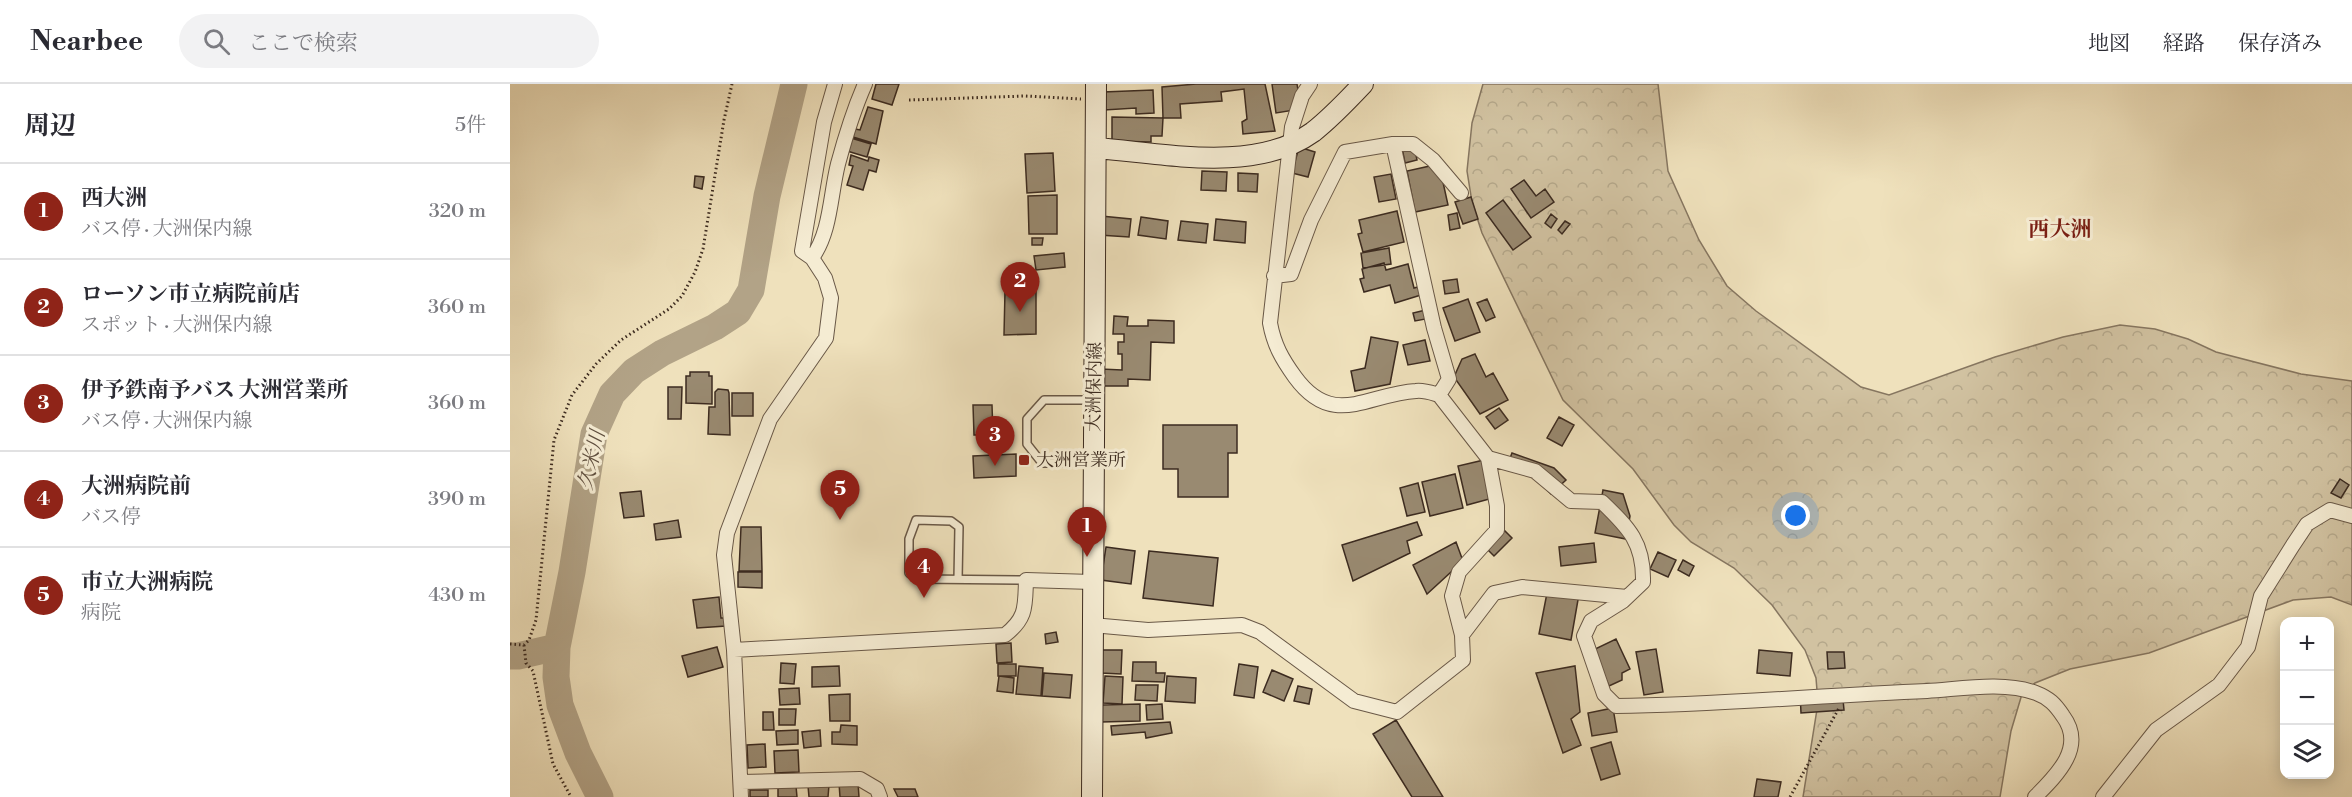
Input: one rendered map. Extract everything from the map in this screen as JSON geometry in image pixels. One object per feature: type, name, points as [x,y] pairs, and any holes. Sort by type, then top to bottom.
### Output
[{"type":"main road","points":[[1096,148],[1214,157],[1266,154],[1291,145],[1312,132],[1363,84]]},
{"type":"main road","name":"大洲保内線","points":[[1092,797],[1092,463],[1096,92]]},
{"type":"street","points":[[741,797],[734,650],[724,555],[727,533],[771,419],[826,338],[831,298],[825,278],[812,258],[802,251],[824,122],[835,84]]},
{"type":"street","points":[[812,258],[819,248],[827,224],[838,165],[865,84]]},
{"type":"street","points":[[1092,625],[1148,630],[1242,625],[1260,632],[1354,701],[1396,712],[1463,660],[1462,635],[1452,596],[1459,572],[1497,530],[1497,506],[1488,458],[1439,394],[1418,390],[1337,407],[1316,400],[1303,388],[1280,357],[1274,343],[1270,323],[1292,128],[1302,96],[1310,84]]},
{"type":"street","points":[[1274,276],[1291,274],[1311,220],[1345,152],[1393,144],[1413,144],[1433,160],[1461,193]]},
{"type":"street","points":[[1393,144],[1434,328],[1449,379],[1439,394]]},
{"type":"street","points":[[1488,458],[1535,471],[1571,501],[1602,502],[1630,530],[1644,560],[1643,582],[1627,597],[1591,621],[1584,636],[1604,694],[1616,706],[1671,706],[1847,693],[1996,687],[2034,692],[2052,700],[2067,721],[2073,746],[2062,768],[2035,797]]},
{"type":"street","points":[[2103,797],[2156,730],[2219,685],[2248,646],[2261,596],[2307,524],[2330,510],[2352,516]]},
{"type":"street","points":[[734,650],[1005,635],[1019,625],[1025,610],[1026,580],[1092,582]]},
{"type":"street","points":[[1462,635],[1494,593],[1522,586],[1627,597]]},
{"type":"street","points":[[741,782],[860,779],[877,789],[880,797]]},
{"type":"lane","points":[[1092,463],[1042,463],[1027,444],[1027,419],[1044,400],[1094,400]]},
{"type":"lane","points":[[958,579],[959,527],[951,521],[916,520],[909,539],[909,573],[918,579],[1026,580]]},
{"type":"path","points":[[510,644],[524,645],[529,640],[536,620],[554,440],[572,395],[596,364],[621,340],[669,309],[682,296],[695,272],[703,249],[732,84]]},
{"type":"path","points":[[909,99],[1096,92]]},
{"type":"path","points":[[524,645],[526,663],[533,671],[553,764],[571,797]]},
{"type":"path","points":[[1790,797],[1847,693]]},
{"type":"green space","points":[[1483,84],[1658,84],[1668,171],[1699,240],[1727,286],[1756,311],[1861,387],[1889,395],[1995,357],[2063,337],[2120,325],[2155,329],[2188,339],[2216,352],[2301,374],[2352,381],[2352,605],[2331,597],[2293,600],[2149,653],[2070,669],[2035,683],[2022,694],[2011,731],[2000,797],[1803,797],[1818,703],[1816,678],[1805,650],[1772,605],[1734,568],[1691,542],[1674,525],[1633,469],[1563,400],[1482,233],[1472,202],[1467,171],[1472,123]]},
{"type":"building","points":[[876,84],[899,84],[892,105],[872,99]]},
{"type":"building","points":[[1196,84],[1265,84],[1275,131],[1243,134],[1242,122],[1247,119],[1244,89],[1221,92],[1222,101],[1180,104],[1181,118],[1163,118],[1162,87]]},
{"type":"building","points":[[1272,84],[1297,84],[1301,109],[1276,113]]},
{"type":"building","points":[[1153,90],[1154,113],[1136,114],[1136,108],[1104,110],[1103,92]]},
{"type":"building","points":[[868,107],[883,111],[876,144],[853,137],[855,129],[860,130]]},
{"type":"building","points":[[1112,117],[1163,118],[1162,136],[1151,136],[1151,142],[1112,141]]},
{"type":"building","points":[[851,138],[871,144],[867,157],[847,151]]},
{"type":"building","points":[[1414,145],[1417,160],[1405,163],[1402,148]]},
{"type":"building","points":[[1299,147],[1315,152],[1308,177],[1292,173]]},
{"type":"building","points":[[1053,153],[1055,191],[1027,193],[1025,154]]},
{"type":"building","points":[[851,155],[868,161],[869,157],[879,160],[876,172],[869,170],[863,190],[847,185],[853,166],[849,165]]},
{"type":"building","points":[[1439,164],[1448,205],[1415,212],[1407,171]]},
{"type":"building","points":[[1202,171],[1227,172],[1226,191],[1201,190]]},
{"type":"building","points":[[1238,173],[1258,174],[1257,192],[1238,191]]},
{"type":"building","points":[[1391,174],[1396,199],[1379,202],[1374,177]]},
{"type":"building","points":[[695,176],[704,177],[702,189],[694,187]]},
{"type":"building","points":[[1524,180],[1536,196],[1545,189],[1554,202],[1531,218],[1511,189]]},
{"type":"building","points":[[1057,195],[1057,234],[1029,234],[1028,196]]},
{"type":"building","points":[[1471,197],[1478,219],[1463,224],[1455,202]]},
{"type":"building","points":[[1503,200],[1531,237],[1513,250],[1486,213]]},
{"type":"building","points":[[1397,211],[1404,242],[1363,252],[1358,234],[1362,233],[1359,220]]},
{"type":"building","points":[[1457,213],[1460,228],[1450,230],[1448,215]]},
{"type":"building","points":[[1551,214],[1557,219],[1551,228],[1545,223]]},
{"type":"building","points":[[1101,216],[1131,219],[1129,237],[1099,235]]},
{"type":"building","points":[[1141,217],[1168,221],[1166,239],[1138,235]]},
{"type":"building","points":[[1216,219],[1246,222],[1245,243],[1214,240]]},
{"type":"building","points":[[1181,221],[1208,224],[1206,243],[1178,240]]},
{"type":"building","points":[[1565,221],[1570,224],[1562,234],[1558,230]]},
{"type":"building","points":[[1032,238],[1043,238],[1042,245],[1032,245]]},
{"type":"building","points":[[1389,248],[1391,264],[1363,268],[1361,253]]},
{"type":"building","points":[[1064,253],[1065,267],[1036,270],[1034,256]]},
{"type":"building","points":[[1384,263],[1386,270],[1408,264],[1414,288],[1418,287],[1421,295],[1395,303],[1390,285],[1364,292],[1360,279],[1364,278],[1362,269]]},
{"type":"building","points":[[1457,279],[1459,292],[1445,294],[1443,281]]},
{"type":"building","points":[[1036,290],[1036,334],[1004,335],[1005,291]]},
{"type":"building","points":[[1468,299],[1480,332],[1455,341],[1443,308]]},
{"type":"building","points":[[1487,299],[1495,317],[1486,321],[1477,303]]},
{"type":"building","points":[[1430,309],[1431,318],[1415,321],[1413,313]]},
{"type":"building","points":[[1114,316],[1128,317],[1127,326],[1148,326],[1148,320],[1174,321],[1174,343],[1151,342],[1150,380],[1128,379],[1128,386],[1101,386],[1101,369],[1122,370],[1122,354],[1118,354],[1118,342],[1124,342],[1124,334],[1113,334]]},
{"type":"building","points":[[1371,337],[1398,342],[1390,384],[1355,391],[1351,371],[1365,368]]},
{"type":"building","points":[[1425,340],[1430,361],[1408,365],[1403,345]]},
{"type":"building","points":[[1475,354],[1486,377],[1493,373],[1508,400],[1480,414],[1454,377],[1462,359]]},
{"type":"building","points":[[690,372],[709,372],[709,376],[712,376],[712,404],[686,403],[686,376],[690,376]]},
{"type":"building","points":[[668,387],[682,387],[681,419],[668,419]]},
{"type":"building","points":[[718,389],[728,390],[729,393],[730,435],[708,434],[709,407],[715,407],[715,392]]},
{"type":"building","points":[[732,393],[753,393],[753,416],[732,416]]},
{"type":"building","points":[[973,405],[992,405],[993,435],[974,435]]},
{"type":"building","points":[[1499,408],[1508,420],[1495,429],[1486,417]]},
{"type":"building","points":[[1559,417],[1574,425],[1562,446],[1547,438]]},
{"type":"building","points":[[1163,425],[1237,425],[1237,453],[1228,453],[1228,497],[1178,497],[1178,469],[1163,469]]},
{"type":"building","points":[[1512,453],[1554,468],[1566,480],[1551,494],[1532,475],[1507,466]]},
{"type":"building","points":[[1016,454],[1016,476],[974,478],[973,456]]},
{"type":"building","points":[[1484,460],[1493,498],[1467,505],[1458,466]]},
{"type":"building","points":[[1455,474],[1463,508],[1430,516],[1422,482]]},
{"type":"building","points":[[2340,479],[2349,485],[2341,498],[2331,493]]},
{"type":"building","points":[[1418,483],[1425,512],[1407,516],[1400,488]]},
{"type":"building","points":[[1603,490],[1623,494],[1630,516],[1626,539],[1595,533]]},
{"type":"building","points":[[641,491],[644,516],[624,518],[620,493]]},
{"type":"building","points":[[678,520],[681,537],[656,540],[654,524]]},
{"type":"building","points":[[1417,522],[1422,535],[1407,541],[1410,553],[1353,581],[1342,545]]},
{"type":"building","points":[[741,527],[761,527],[762,571],[739,571]]},
{"type":"building","points":[[1501,527],[1512,538],[1494,556],[1484,546]]},
{"type":"building","points":[[1456,542],[1463,561],[1427,594],[1413,565]]},
{"type":"building","points":[[1594,543],[1596,562],[1561,566],[1559,547]]},
{"type":"building","points":[[1106,547],[1135,551],[1131,584],[1101,580]]},
{"type":"building","points":[[1149,551],[1218,558],[1213,606],[1143,598]]},
{"type":"building","points":[[1658,552],[1676,560],[1668,577],[1650,569]]},
{"type":"building","points":[[1683,560],[1694,566],[1689,576],[1678,570]]},
{"type":"building","points":[[738,572],[762,572],[762,588],[738,587]]},
{"type":"building","points":[[1548,588],[1579,594],[1571,640],[1539,634]]},
{"type":"building","points":[[719,597],[721,618],[726,618],[726,626],[697,628],[693,600]]},
{"type":"building","points":[[1056,632],[1058,642],[1046,644],[1045,634]]},
{"type":"building","points":[[1616,639],[1630,669],[1622,673],[1622,680],[1609,686],[1593,650]]},
{"type":"building","points":[[1011,643],[1012,662],[997,663],[996,644]]},
{"type":"building","points":[[717,647],[723,667],[688,677],[682,656]]},
{"type":"building","points":[[1656,649],[1663,692],[1644,695],[1636,652]]},
{"type":"building","points":[[1102,650],[1122,650],[1121,674],[1101,673]]},
{"type":"building","points":[[1759,650],[1792,653],[1790,676],[1757,673]]},
{"type":"building","points":[[1827,652],[1844,652],[1845,668],[1828,669]]},
{"type":"building","points":[[1133,662],[1156,662],[1156,673],[1165,673],[1164,682],[1132,681]]},
{"type":"building","points":[[781,663],[796,664],[794,684],[780,683]]},
{"type":"building","points":[[998,664],[1016,664],[1016,676],[998,676]]},
{"type":"building","points":[[1239,664],[1258,667],[1254,698],[1234,695]]},
{"type":"building","points":[[839,666],[840,686],[812,687],[812,667]]},
{"type":"building","points":[[1019,666],[1043,668],[1041,696],[1016,694]]},
{"type":"building","points":[[1575,666],[1580,712],[1571,719],[1581,745],[1563,753],[1536,673]]},
{"type":"building","points":[[1272,670],[1293,679],[1284,701],[1263,692]]},
{"type":"building","points":[[1044,673],[1072,675],[1070,698],[1042,696]]},
{"type":"building","points":[[999,676],[1014,678],[1013,693],[997,691]]},
{"type":"building","points":[[1105,676],[1123,677],[1122,704],[1103,703]]},
{"type":"building","points":[[1167,676],[1196,678],[1195,703],[1165,701]]},
{"type":"building","points":[[1136,685],[1158,685],[1157,701],[1135,700]]},
{"type":"building","points":[[1298,686],[1312,689],[1309,704],[1294,701]]},
{"type":"building","points":[[799,688],[800,704],[780,705],[779,689]]},
{"type":"building","points":[[1842,689],[1844,710],[1801,713],[1800,692]]},
{"type":"building","points":[[850,694],[850,721],[830,721],[829,695]]},
{"type":"building","points":[[1140,704],[1140,721],[1101,722],[1101,705]]},
{"type":"building","points":[[1162,704],[1163,719],[1147,720],[1146,705]]},
{"type":"building","points":[[1613,708],[1617,732],[1592,736],[1588,713]]},
{"type":"building","points":[[779,709],[796,709],[795,725],[779,725]]},
{"type":"building","points":[[763,712],[773,712],[774,730],[763,730]]},
{"type":"building","points":[[1396,720],[1443,797],[1412,797],[1373,734]]},
{"type":"building","points":[[1170,722],[1172,733],[1146,738],[1145,732],[1112,735],[1111,726]]},
{"type":"building","points":[[841,725],[857,726],[857,745],[832,744],[832,732],[840,732]]},
{"type":"building","points":[[798,730],[798,744],[777,745],[776,731]]},
{"type":"building","points":[[820,730],[821,746],[804,748],[802,732]]},
{"type":"building","points":[[1611,742],[1620,774],[1601,780],[1591,748]]},
{"type":"building","points":[[765,744],[766,767],[748,768],[747,745]]},
{"type":"building","points":[[798,750],[799,772],[775,773],[774,751]]},
{"type":"building","points":[[1757,779],[1781,782],[1778,797],[1754,797]]},
{"type":"building","points":[[839,783],[858,783],[859,797],[840,797]]},
{"type":"building","points":[[829,785],[828,797],[809,797],[808,786]]},
{"type":"building","points":[[796,786],[797,797],[778,797],[778,787]]},
{"type":"building","points":[[894,789],[915,789],[918,797],[898,797]]},
{"type":"building","points":[[750,790],[768,790],[768,797],[750,797]]},
{"type":"waterway","name":"久米川","points":[[600,797],[578,753],[560,705],[556,677],[557,647],[572,572],[594,434],[612,394],[634,371],[662,353],[715,327],[738,312],[751,290],[767,196],[794,84]]},
{"type":"waterway","points":[[510,656],[557,647]]},
{"type":"place","name":"ローソン市立病院前店","points":[[1020,312]]},
{"type":"place","name":"大洲営業所","points":[[1024,460]]},
{"type":"place","name":"伊予鉄南予バス 大洲営業所","points":[[995,466]]},
{"type":"place","name":"市立大洲病院","points":[[840,520]]},
{"type":"place","name":"西大洲","points":[[1087,557]]},
{"type":"place","name":"大洲病院前","points":[[924,598]]},
{"type":"district","name":"西大洲","points":[[2060,229]]}]
